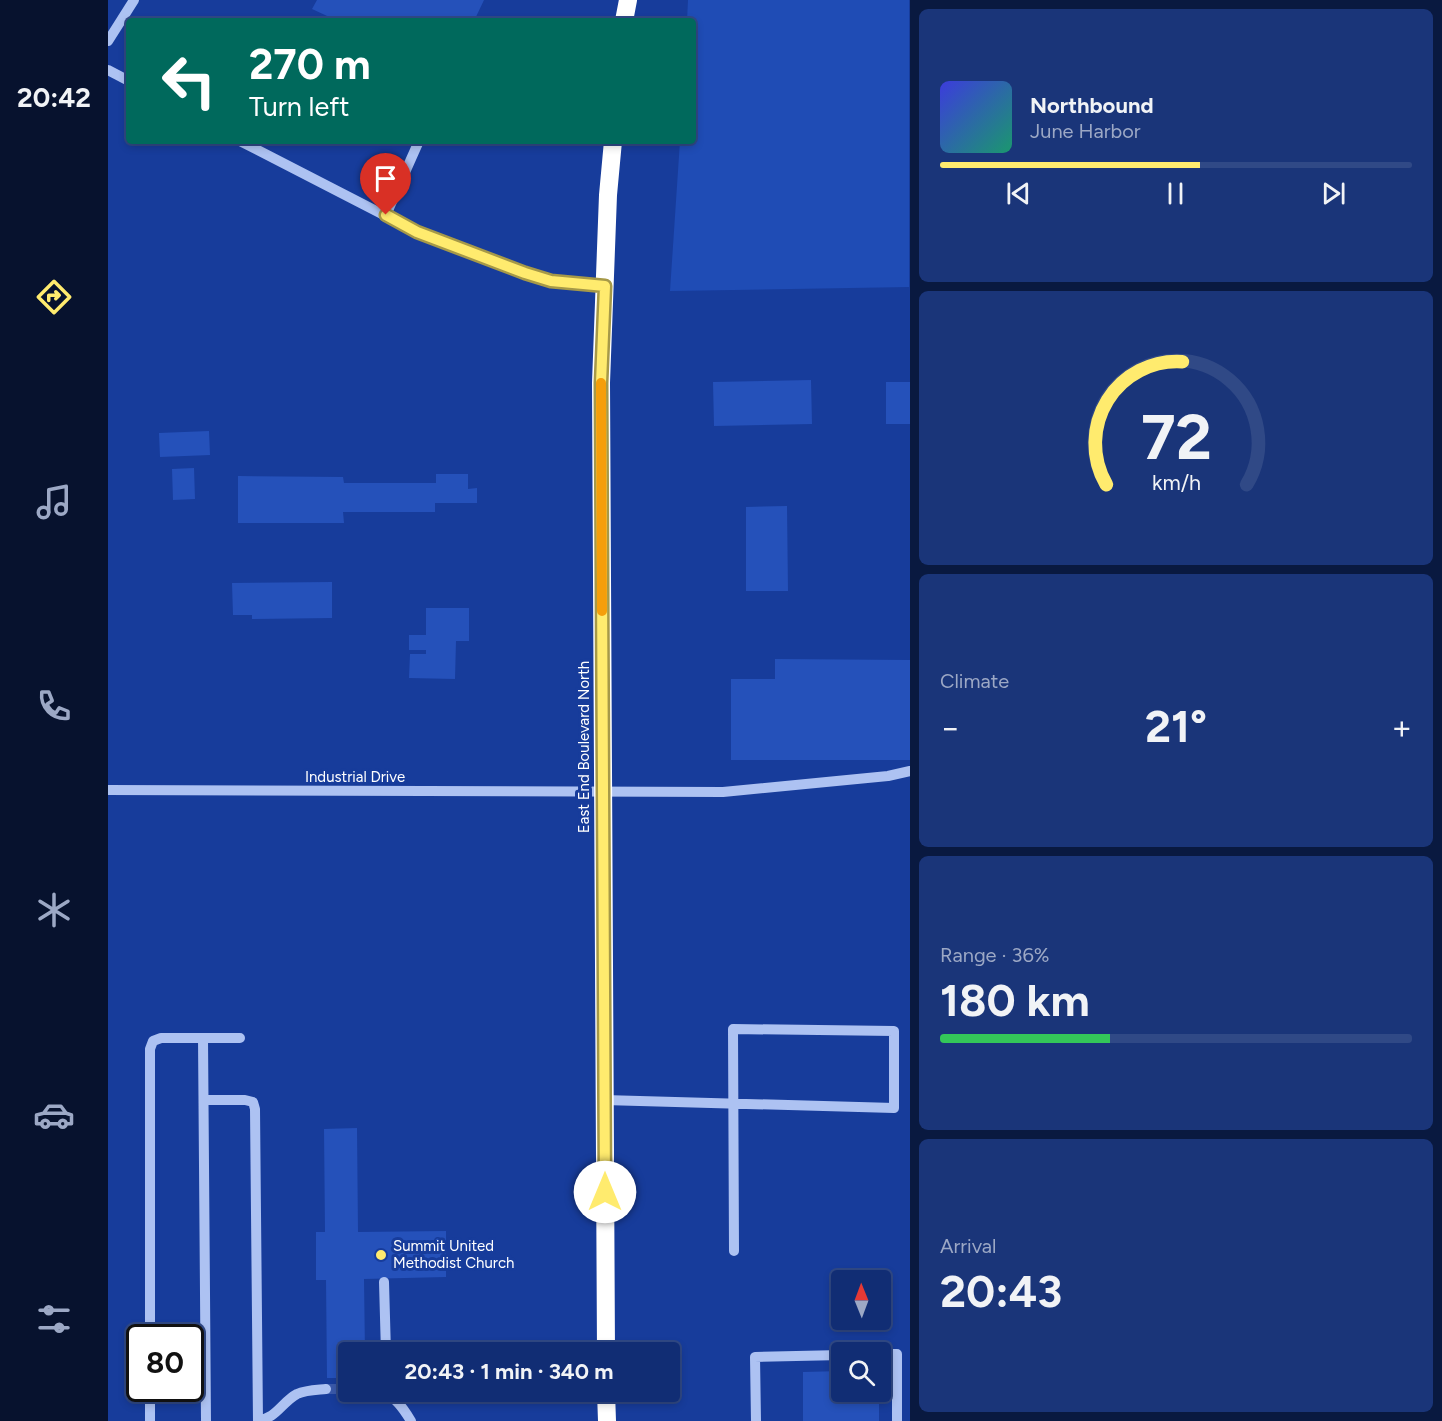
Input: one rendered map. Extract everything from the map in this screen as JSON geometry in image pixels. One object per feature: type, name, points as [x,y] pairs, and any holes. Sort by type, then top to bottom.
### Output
[{"type":"highway","points":[[625,18],[628,0]]},
{"type":"highway","name":"East End Boulevard North","points":[[606,1342],[601,383],[608,195],[613,144]]},
{"type":"highway","points":[[606,1402],[607,1421]]},
{"type":"street","points":[[108,41],[134,0]]},
{"type":"street","points":[[108,70],[126,79]]},
{"type":"street","points":[[246,144],[417,232],[551,281],[605,286]]},
{"type":"street","points":[[386,215],[418,144]]},
{"type":"street","name":"Industrial Drive","points":[[108,790],[723,792],[888,776],[909,771]]},
{"type":"street","points":[[604,1100],[734,1102],[894,1107],[894,1031],[733,1029],[734,1102],[734,1251]]},
{"type":"street","points":[[150,1324],[150,1049],[153,1041],[161,1038],[240,1038]]},
{"type":"street","points":[[203,1038],[206,1421]]},
{"type":"street","points":[[204,1100],[246,1100],[253,1102],[255,1109],[258,1421],[271,1417],[297,1395],[312,1390],[326,1389]]},
{"type":"street","points":[[384,1282],[386,1342]]},
{"type":"street","points":[[891,1354],[897,1354],[897,1421]]},
{"type":"street","points":[[756,1421],[755,1357],[831,1355]]},
{"type":"street","points":[[150,1402],[150,1421]]},
{"type":"street","points":[[397,1402],[411,1421]]},
{"type":"shaded area","points":[[688,0],[909,0],[909,287],[670,291],[680,144],[696,144],[696,18],[687,18]]},
{"type":"building","points":[[317,0],[484,0],[475,18],[332,18],[312,9]]},
{"type":"building","points":[[811,380],[812,424],[714,426],[713,382]]},
{"type":"building","points":[[886,382],[910,382],[910,424],[886,424]]},
{"type":"building","points":[[209,431],[210,455],[160,457],[159,433]]},
{"type":"building","points":[[194,468],[195,499],[173,500],[172,469]]},
{"type":"building","points":[[436,474],[468,474],[468,489],[477,488],[477,503],[435,503],[435,512],[343,512],[344,523],[238,523],[238,476],[343,477],[344,483],[436,483]]},
{"type":"building","points":[[787,506],[788,591],[746,591],[746,507]]},
{"type":"building","points":[[332,582],[332,618],[252,619],[252,615],[233,615],[232,583]]},
{"type":"building","points":[[426,608],[469,608],[469,641],[456,641],[455,679],[409,678],[410,654],[426,654],[426,650],[409,650],[409,635],[426,635]]},
{"type":"building","points":[[775,659],[910,660],[910,760],[731,760],[731,679],[775,679]]},
{"type":"building","name":"Summit United Methodist Church","points":[[357,1128],[358,1232],[446,1231],[446,1277],[364,1279],[365,1342],[338,1342],[338,1378],[327,1378],[326,1280],[316,1280],[316,1232],[325,1232],[324,1129]]},
{"type":"building","points":[[831,1371],[831,1402],[879,1402],[879,1421],[803,1421],[803,1372]]},
{"type":"tunnel","points":[[326,1389],[338,1389]]},
{"type":"slow traffic","points":[[601,383],[602,611]]},
{"type":"place","name":"Summit United Methodist Church","points":[[381,1255]]},
{"type":"route","points":[[386,215],[417,232],[525,273],[551,281],[605,286],[601,383],[605,1192]]}]
